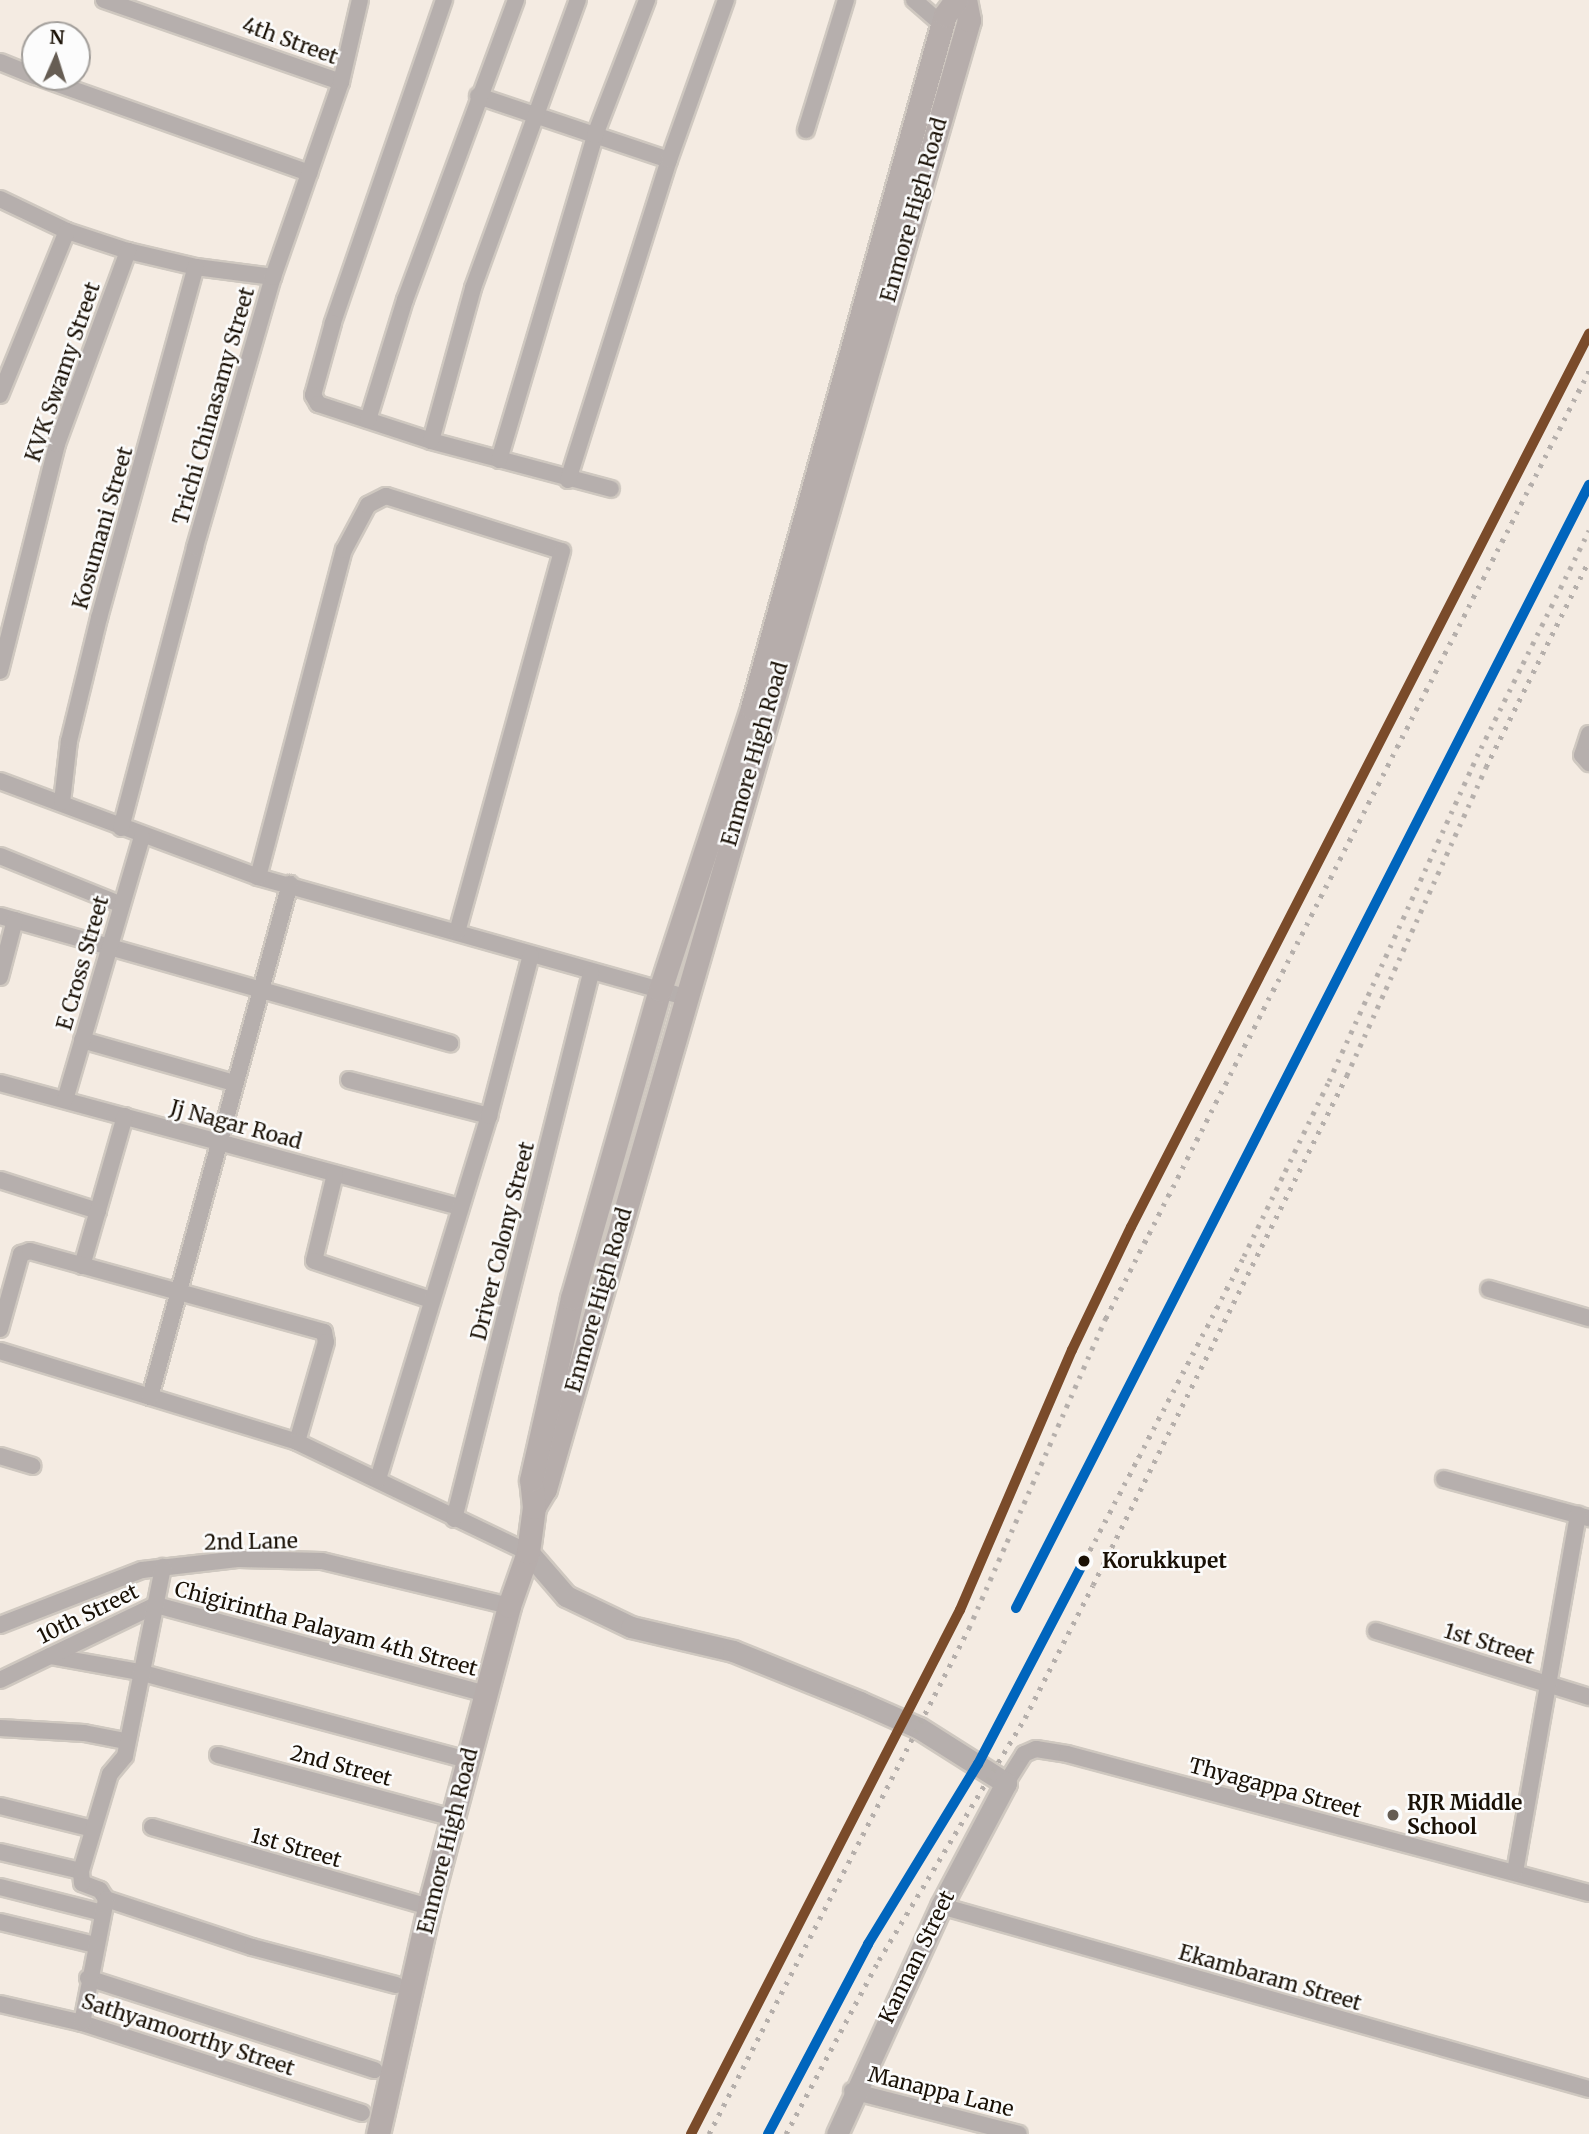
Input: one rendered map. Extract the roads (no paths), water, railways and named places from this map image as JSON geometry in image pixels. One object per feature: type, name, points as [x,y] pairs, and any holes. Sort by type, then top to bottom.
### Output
[{"type":"main road","name":"Enmore High Road","points":[[378,2134],[418,1974],[429,1907],[509,1606],[528,1552],[534,1507],[531,1480],[572,1298],[660,990],[752,708],[943,25],[956,0]]},
{"type":"main road","name":"Enmore High Road","points":[[534,1507],[545,1489],[684,998],[969,20],[965,0]]},
{"type":"street","name":"4th Street","points":[[104,0],[341,82]]},
{"type":"street","points":[[444,0],[313,388],[318,404],[431,441],[568,480],[611,489]]},
{"type":"street","points":[[368,420],[405,300],[478,96],[516,0]]},
{"type":"street","points":[[431,441],[473,288],[533,116],[578,0]]},
{"type":"street","points":[[499,460],[595,135],[647,0]]},
{"type":"street","points":[[568,480],[669,160],[726,0]]},
{"type":"street","points":[[806,130],[846,0]]},
{"type":"street","points":[[914,0],[943,25]]},
{"type":"street","name":"Trichi Chinasamy Street","points":[[121,828],[195,547],[273,277],[341,82],[355,1]]},
{"type":"street","points":[[0,62],[21,70]]},
{"type":"street","points":[[78,91],[309,173]]},
{"type":"street","points":[[478,96],[669,160]]},
{"type":"street","points":[[0,200],[68,231],[128,251],[196,267],[273,277]]},
{"type":"street","points":[[0,395],[68,231]]},
{"type":"street","name":"KVK Swamy Street","points":[[0,671],[57,444],[128,251]]},
{"type":"street","name":"Kosumani Street","points":[[62,802],[69,741],[99,618],[196,267]]},
{"type":"street","points":[[258,877],[344,550],[368,505],[386,496],[562,551],[457,932]]},
{"type":"street","points":[[1589,734],[1582,755],[1589,763]]},
{"type":"street","points":[[0,781],[62,802],[142,837],[258,877],[684,998]]},
{"type":"street","name":"E Cross Street","points":[[65,1100],[142,837]]},
{"type":"street","points":[[0,856],[122,905]]},
{"type":"street","points":[[150,1397],[217,1141],[290,884]]},
{"type":"street","points":[[0,977],[7,918],[450,1044]]},
{"type":"street","points":[[377,1479],[489,1116],[531,955]]},
{"type":"street","name":"Driver Colony Street","points":[[454,1519],[591,973]]},
{"type":"street","points":[[82,1040],[234,1083]]},
{"type":"street","points":[[349,1080],[489,1116]]},
{"type":"street","name":"Jj Nagar Road","points":[[0,1083],[461,1207]]},
{"type":"street","points":[[82,1266],[125,1116]]},
{"type":"street","points":[[335,1174],[314,1261],[431,1300]]},
{"type":"street","points":[[0,1180],[98,1211]]},
{"type":"street","points":[[0,1329],[24,1251],[326,1333],[297,1442]]},
{"type":"street","points":[[1489,1289],[1589,1318]]},
{"type":"street","points":[[0,1351],[297,1442],[528,1552],[566,1596],[631,1627],[733,1651],[860,1702],[919,1728],[1006,1783]]},
{"type":"street","points":[[0,1456],[32,1466]]},
{"type":"street","points":[[1444,1479],[1584,1517],[1546,1684],[1515,1872]]},
{"type":"street","name":"2nd Lane","points":[[0,1625],[142,1570],[239,1559],[322,1562],[509,1606]]},
{"type":"street","points":[[82,2023],[88,1978],[104,1906],[100,1890],[82,1883],[80,1871],[110,1774],[125,1756],[125,1741],[163,1567]]},
{"type":"street","name":"10th Street","points":[[0,1680],[156,1605]]},
{"type":"street","name":"Chigirintha Palayam 4th Street","points":[[156,1605],[485,1694]]},
{"type":"street","name":"1st Street","points":[[1376,1631],[1589,1697]]},
{"type":"street","points":[[50,1656],[139,1672],[467,1760]]},
{"type":"street","points":[[0,1728],[125,1741]]},
{"type":"street","name":"Thyagappa Street","points":[[1006,1783],[1024,1754],[1036,1749],[1589,1893]]},
{"type":"street","name":"2nd Street","points":[[218,1755],[453,1818]]},
{"type":"street","name":"Kannan Street","points":[[836,2134],[852,2091],[940,1906],[1006,1783]]},
{"type":"street","points":[[0,1806],[93,1829]]},
{"type":"street","name":"1st Street","points":[[152,1827],[429,1907]]},
{"type":"street","points":[[0,1852],[80,1871]]},
{"type":"street","points":[[0,1887],[104,1906],[396,1985]]},
{"type":"street","name":"Ekambaram Street","points":[[940,1906],[1589,2089]]},
{"type":"street","points":[[0,1922],[96,1945]]},
{"type":"street","points":[[88,1978],[375,2070]]},
{"type":"street","name":"Sathyamoorthy Street","points":[[0,2004],[82,2023],[362,2113]]},
{"type":"street","name":"Manappa Lane","points":[[852,2091],[1019,2134]]},
{"type":"railway","points":[[691,2134],[960,1610],[1072,1350],[1131,1227],[1589,334]]},
{"type":"railway","points":[[709,2134],[969,1628],[1106,1318],[1589,371]]},
{"type":"railway","points":[[768,2134],[868,1944],[978,1764],[1244,1256],[1329,1081],[1481,748],[1589,530]]},
{"type":"railway","points":[[786,2134],[879,1960],[1025,1718],[1093,1585],[1347,1075],[1486,767],[1589,560]]},
{"type":"place","name":"Korukkupet","points":[[1084,1561]]},
{"type":"place","name":"RJR Middle School","points":[[1393,1815]]}]
